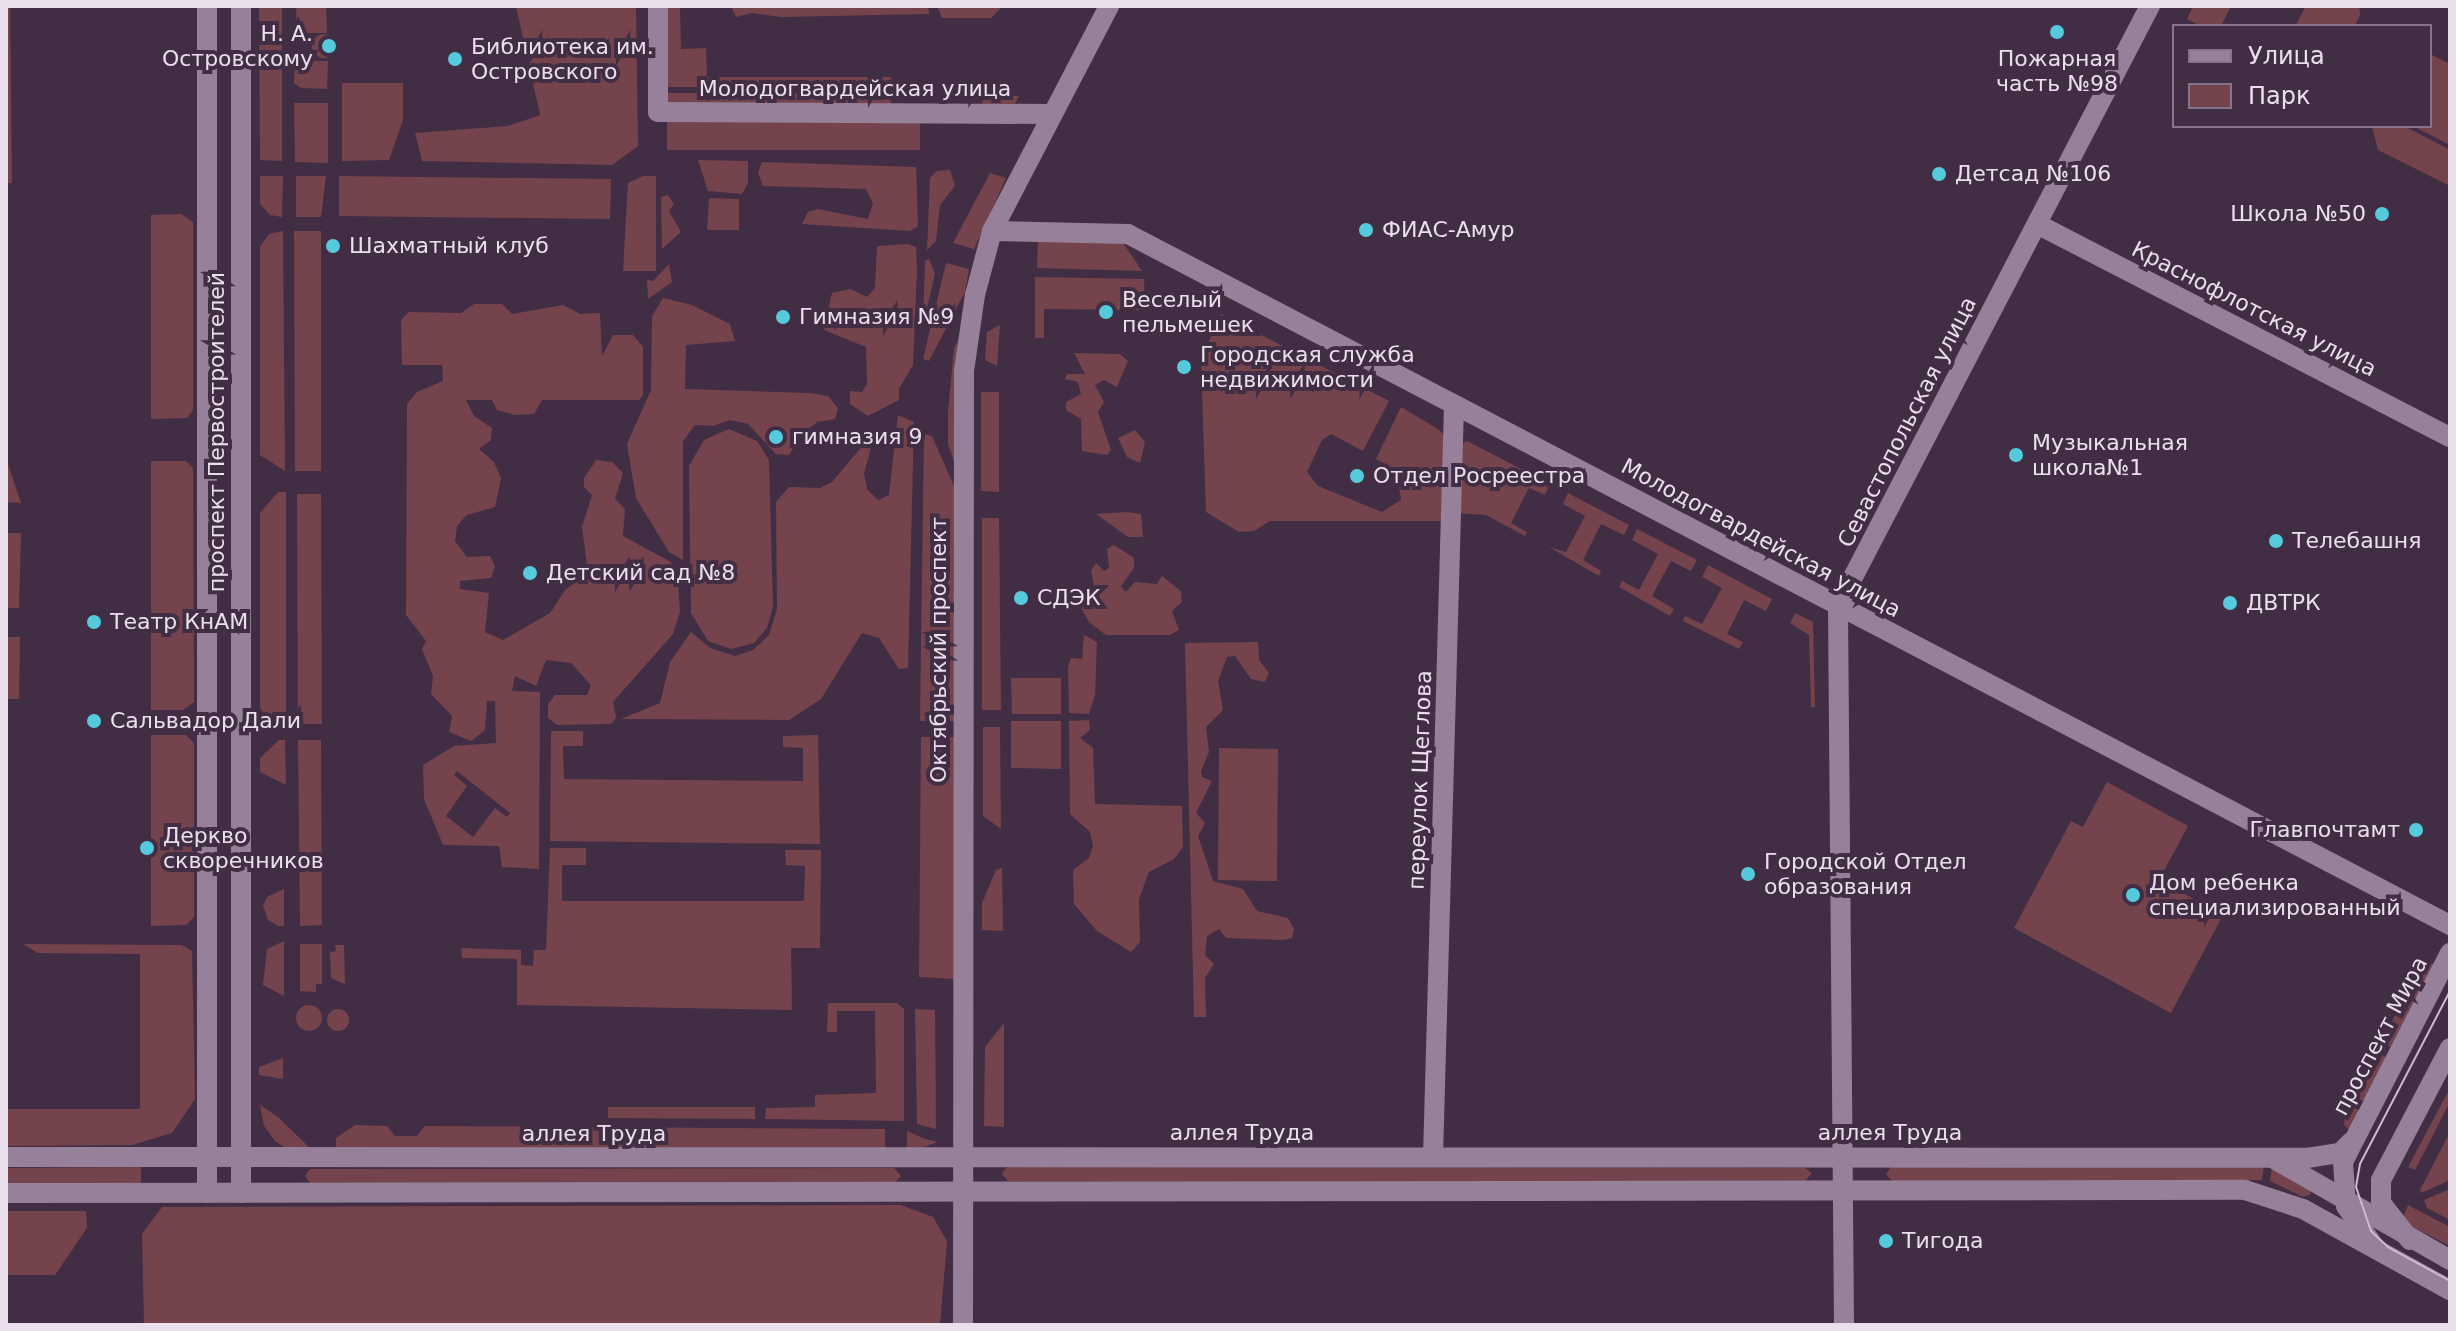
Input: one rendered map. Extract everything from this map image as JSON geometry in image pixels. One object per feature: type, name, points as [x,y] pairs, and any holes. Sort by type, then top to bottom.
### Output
[{"type":"main road","name":"проспект Первостроителей","points":[[207,6],[207,1193]]},
{"type":"main road","name":"проспект Первостроителей","points":[[241,6],[241,1193]]},
{"type":"main road","name":"Молодогвардейская улица","points":[[658,6],[658,112],[1052,114]]},
{"type":"main road","name":"Октябрьский проспект","points":[[963,1325],[964,371],[975,295],[992,231],[1109,6]]},
{"type":"main road","name":"Севастопольская улица","points":[[1844,1325],[1838,606],[2150,6]]},
{"type":"main road","points":[[207,198],[241,198]]},
{"type":"main road","name":"Краснофлотская улица","points":[[2037,224],[2450,437]]},
{"type":"main road","name":"Молодогвардейская улица","points":[[992,231],[1128,234],[2450,925]]},
{"type":"main road","name":"переулок Щеглова","points":[[1433,1157],[1454,405]]},
{"type":"main road","points":[[207,481],[241,481]]},
{"type":"main road","points":[[207,721],[241,721]]},
{"type":"main road","points":[[207,937],[241,937]]},
{"type":"main road","name":"проспект Мира","points":[[2344,1198],[2341,1174],[2352,1141],[2450,953]]},
{"type":"main road","points":[[2410,1240],[2381,1203],[2381,1180],[2450,1048]]},
{"type":"main road","name":"проспект Мира","points":[[2269,1157],[2330,1156],[2352,1141]]},
{"type":"main road","name":"аллея Труда","points":[[6,1157],[2269,1157],[2344,1198],[2410,1240],[2450,1260]]},
{"type":"main road","points":[[6,1193],[2245,1190],[2303,1209],[2450,1290]]},
{"type":"main road","points":[[2344,1198],[2358,1229],[2400,1263]]},
{"type":"green space","points":[[6,6],[10,6],[12,183],[6,183]]},
{"type":"green space","points":[[259,6],[282,6],[282,161],[260,160]]},
{"type":"green space","points":[[296,6],[326,6],[327,33],[297,33]]},
{"type":"green space","points":[[516,6],[636,6],[638,146],[612,165],[422,161],[415,133],[508,126],[540,115]]},
{"type":"green space","points":[[663,6],[680,6],[681,49],[706,48],[707,77],[891,77],[891,87],[664,87]]},
{"type":"green space","points":[[731,6],[928,6],[929,14],[781,17],[751,13],[736,17]]},
{"type":"green space","points":[[937,6],[1003,6],[991,18],[942,18]]},
{"type":"green space","points":[[2193,6],[2231,6],[2222,24],[2197,24],[2187,19]]},
{"type":"green space","points":[[2306,6],[2359,6],[2360,15],[2356,24],[2296,24]]},
{"type":"green space","points":[[324,34],[335,41],[336,46],[329,57],[324,58],[313,51],[312,46],[319,35]]},
{"type":"green space","points":[[2432,55],[2450,64],[2450,145],[2417,128],[2432,128]]},
{"type":"green space","points":[[295,61],[328,61],[327,89],[301,88],[294,83]]},
{"type":"green space","points":[[342,83],[403,83],[403,120],[389,160],[342,161]]},
{"type":"green space","points":[[666,93],[891,93],[891,104],[666,106]]},
{"type":"green space","points":[[983,96],[1019,96],[1013,108],[982,108]]},
{"type":"green space","points":[[294,103],[328,103],[328,163],[295,162]]},
{"type":"green space","points":[[667,118],[920,119],[920,150],[667,150]]},
{"type":"green space","points":[[2372,128],[2408,128],[2450,150],[2450,186],[2378,150]]},
{"type":"green space","points":[[698,160],[748,161],[748,183],[742,194],[708,191]]},
{"type":"green space","points":[[762,162],[916,167],[918,226],[910,231],[802,224],[808,212],[818,209],[868,219],[873,203],[866,189],[763,186],[758,173]]},
{"type":"green space","points":[[950,170],[955,186],[940,205],[936,241],[927,250],[930,178],[937,171]]},
{"type":"green space","points":[[990,173],[1006,178],[974,249],[953,243]]},
{"type":"green space","points":[[260,176],[283,176],[282,217],[270,215],[260,204]]},
{"type":"green space","points":[[296,176],[326,176],[321,217],[296,217]]},
{"type":"green space","points":[[339,176],[611,179],[610,219],[339,216]]},
{"type":"green space","points":[[643,176],[656,176],[656,271],[623,271],[628,183]]},
{"type":"green space","points":[[668,195],[674,204],[669,211],[681,232],[662,249],[661,197]]},
{"type":"green space","points":[[709,198],[739,199],[739,230],[707,230]]},
{"type":"green space","points":[[181,214],[193,222],[193,410],[187,418],[151,419],[151,215]]},
{"type":"green space","points":[[283,231],[285,471],[260,455],[260,247],[269,234]]},
{"type":"green space","points":[[294,231],[321,231],[321,471],[295,471]]},
{"type":"green space","points":[[1038,240],[1122,241],[1142,271],[1037,268]]},
{"type":"green space","points":[[907,244],[916,247],[913,365],[899,389],[899,400],[868,416],[850,404],[850,391],[862,392],[867,384],[866,347],[824,330],[828,310],[832,293],[850,289],[867,297],[875,288],[877,246]]},
{"type":"green space","points":[[929,259],[935,273],[923,326],[925,261]]},
{"type":"green space","points":[[946,263],[969,269],[965,292],[929,361],[923,359]]},
{"type":"green space","points":[[669,264],[672,282],[648,299],[647,280],[653,281]]},
{"type":"green space","points":[[1035,277],[1144,279],[1145,310],[1044,309],[1044,338],[1035,338]]},
{"type":"green space","points":[[663,298],[692,305],[730,324],[735,341],[686,345],[685,389],[810,393],[828,396],[838,408],[835,419],[818,422],[802,433],[789,455],[776,454],[748,424],[730,420],[713,426],[695,425],[683,441],[683,560],[669,552],[636,498],[627,444],[651,390],[652,316]]},
{"type":"green space","points":[[474,304],[502,304],[512,314],[563,305],[581,314],[600,313],[602,356],[613,335],[633,335],[643,347],[643,395],[639,400],[542,400],[534,414],[515,415],[497,410],[492,400],[466,400],[474,416],[492,428],[491,440],[479,449],[494,462],[501,478],[495,507],[467,515],[457,526],[455,541],[467,557],[490,556],[495,566],[491,578],[460,581],[460,589],[489,593],[485,632],[503,640],[550,613],[565,590],[588,573],[582,527],[592,495],[584,487],[584,478],[596,460],[612,462],[623,473],[615,499],[625,509],[623,536],[671,562],[678,583],[680,612],[673,634],[613,702],[616,718],[611,724],[557,725],[548,718],[548,704],[555,695],[587,695],[591,685],[571,663],[546,660],[536,686],[515,676],[512,691],[540,692],[539,869],[502,867],[499,846],[443,845],[424,799],[423,765],[454,746],[496,743],[495,701],[487,701],[485,730],[471,741],[449,732],[452,716],[431,694],[433,676],[422,649],[426,641],[406,615],[407,404],[417,392],[443,381],[442,365],[402,365],[401,320],[409,312],[461,313]],"holes":[[[457,771],[510,813],[507,817],[495,808],[473,837],[446,816],[467,786],[454,775]]]},
{"type":"green space","points":[[1221,314],[1389,401],[1363,451],[1331,434],[1322,440],[1307,472],[1318,486],[1382,512],[1401,500],[1397,470],[1376,459],[1401,407],[1438,429],[1449,440],[1441,521],[1270,521],[1254,531],[1239,532],[1206,512],[1201,359]]},
{"type":"green space","points":[[1000,325],[997,366],[985,360],[987,332]]},
{"type":"green space","points":[[965,327],[957,470],[948,444],[948,412],[954,348]]},
{"type":"green space","points":[[1074,353],[1120,354],[1128,361],[1117,387],[1104,380],[1095,385],[1104,402],[1098,412],[1111,450],[1107,455],[1082,451],[1081,419],[1066,410],[1066,402],[1081,394],[1078,382],[1065,379],[1067,374],[1085,374]]},
{"type":"green space","points":[[981,392],[999,392],[999,492],[981,491]]},
{"type":"green space","points":[[898,415],[914,422],[908,668],[899,669],[879,638],[862,633],[821,699],[789,720],[621,719],[660,703],[670,662],[691,632],[710,648],[735,656],[753,650],[769,635],[777,609],[776,502],[789,487],[820,488],[832,482],[864,444],[871,447],[864,474],[867,489],[878,500],[889,495]]},
{"type":"green space","points":[[729,429],[757,441],[769,460],[773,607],[767,628],[754,643],[731,649],[708,641],[691,613],[689,466],[704,440]]},
{"type":"green space","points":[[1135,430],[1145,442],[1140,463],[1127,457],[1118,438]]},
{"type":"green space","points":[[924,434],[932,436],[958,495],[956,721],[920,721]]},
{"type":"green space","points":[[1467,441],[1550,484],[1545,495],[1529,488],[1511,523],[1527,532],[1525,536],[1486,515],[1456,513],[1458,446]]},
{"type":"green space","points":[[6,458],[21,503],[6,502]]},
{"type":"green space","points":[[151,461],[186,461],[193,468],[194,702],[183,710],[151,710]]},
{"type":"green space","points":[[278,492],[286,492],[286,728],[270,723],[260,708],[260,513]]},
{"type":"green space","points":[[1568,493],[1629,525],[1624,535],[1601,524],[1583,560],[1601,571],[1599,576],[1549,547],[1566,552],[1585,516],[1563,504]]},
{"type":"green space","points":[[297,494],[321,494],[322,724],[298,724]]},
{"type":"green space","points":[[1096,514],[1141,514],[1143,537],[1128,537]]},
{"type":"green space","points":[[982,518],[999,518],[1001,710],[982,710]]},
{"type":"green space","points":[[1637,529],[1697,560],[1691,571],[1671,561],[1652,596],[1674,609],[1670,616],[1619,587],[1622,581],[1639,590],[1658,554],[1632,540]]},
{"type":"green space","points":[[6,533],[21,533],[19,608],[6,608]]},
{"type":"green space","points":[[1114,545],[1134,558],[1134,568],[1121,586],[1126,592],[1135,582],[1157,584],[1162,576],[1181,591],[1182,602],[1172,611],[1179,630],[1170,635],[1106,635],[1089,622],[1081,608],[1083,596],[1096,595],[1091,571],[1096,563],[1104,571],[1109,568],[1107,549]]},
{"type":"green space","points":[[1708,565],[1772,599],[1766,611],[1744,600],[1727,634],[1743,642],[1739,649],[1683,621],[1685,616],[1702,624],[1722,588],[1702,577]]},
{"type":"green space","points":[[1795,613],[1813,622],[1815,707],[1811,707],[1809,635],[1790,623]]},
{"type":"green space","points":[[1084,635],[1097,642],[1095,695],[1089,714],[1069,713],[1068,667],[1071,658],[1082,659]]},
{"type":"green space","points":[[6,637],[20,637],[19,699],[6,699]]},
{"type":"green space","points":[[1258,642],[1259,660],[1269,673],[1265,682],[1251,679],[1235,656],[1227,657],[1218,681],[1223,710],[1206,727],[1209,752],[1201,771],[1202,777],[1212,781],[1196,813],[1205,823],[1198,836],[1213,881],[1243,889],[1257,911],[1288,918],[1294,929],[1292,938],[1283,940],[1226,938],[1219,929],[1207,936],[1205,955],[1214,964],[1205,978],[1206,1017],[1194,1017],[1185,643]]},
{"type":"green space","points":[[1011,678],[1061,678],[1061,714],[1012,714]]},
{"type":"green space","points":[[1089,720],[1090,730],[1080,738],[1093,748],[1095,804],[1182,806],[1183,847],[1174,859],[1149,872],[1139,899],[1140,942],[1131,952],[1097,931],[1074,904],[1073,870],[1089,858],[1093,846],[1090,832],[1070,814],[1069,721]]},
{"type":"green space","points":[[1011,721],[1061,721],[1061,769],[1011,768]]},
{"type":"green space","points":[[983,727],[1000,727],[1001,829],[983,816]]},
{"type":"green space","points":[[551,731],[583,731],[583,746],[563,746],[564,779],[803,781],[803,748],[783,747],[783,736],[818,735],[820,844],[550,841]]},
{"type":"green space","points":[[151,735],[186,735],[194,743],[194,917],[186,925],[151,926]]},
{"type":"green space","points":[[921,737],[956,737],[955,979],[919,977]]},
{"type":"green space","points":[[279,740],[285,740],[286,785],[260,772],[260,758]]},
{"type":"green space","points":[[298,740],[321,740],[322,925],[300,926]]},
{"type":"green space","points":[[1219,748],[1278,749],[1277,881],[1218,880]]},
{"type":"green space","points":[[2107,782],[2188,826],[2159,880],[2223,915],[2171,1013],[2014,928],[2071,821],[2083,827]]},
{"type":"green space","points":[[550,848],[586,848],[586,865],[562,865],[562,901],[804,901],[805,866],[786,865],[785,850],[821,850],[820,948],[791,948],[792,1010],[517,1005],[517,959],[462,958],[461,948],[521,950],[521,965],[533,966],[534,950],[546,950]]},
{"type":"green space","points":[[1002,868],[1003,931],[982,930],[982,903],[996,870]]},
{"type":"green space","points":[[284,889],[284,926],[278,926],[268,920],[263,906],[267,897]]},
{"type":"green space","points":[[284,941],[284,996],[263,985],[267,949]]},
{"type":"green space","points":[[23,944],[182,945],[192,951],[195,1099],[172,1133],[132,1145],[6,1146],[6,1109],[140,1109],[140,954],[38,953]]},
{"type":"green space","points":[[300,944],[322,944],[322,984],[316,984],[316,992],[300,991]]},
{"type":"green space","points":[[335,945],[344,945],[345,984],[331,978],[330,952],[336,951]]},
{"type":"green space","points":[[2424,959],[2436,965],[2393,1048],[2381,1042]]},
{"type":"green space","points":[[828,1003],[897,1003],[904,1009],[904,1121],[765,1119],[766,1108],[815,1107],[815,1095],[876,1093],[875,1011],[837,1011],[837,1032],[827,1032]]},
{"type":"green space","points":[[309,1005],[318,1009],[322,1018],[318,1027],[309,1031],[300,1027],[296,1018],[300,1009]]},
{"type":"green space","points":[[338,1009],[349,1020],[338,1031],[327,1020]]},
{"type":"green space","points":[[915,1009],[935,1010],[936,1129],[917,1124]]},
{"type":"green space","points":[[1004,1023],[1004,1127],[984,1126],[985,1047]]},
{"type":"green space","points":[[2376,1052],[2388,1058],[2350,1131],[2344,1125],[2345,1112]]},
{"type":"green space","points":[[283,1058],[283,1079],[259,1075],[259,1067]]},
{"type":"green space","points":[[2450,1088],[2450,1102],[2415,1170],[2408,1167]]},
{"type":"green space","points":[[260,1105],[278,1117],[315,1153],[288,1149],[275,1141],[264,1126]]},
{"type":"green space","points":[[608,1107],[755,1107],[755,1119],[608,1118]]},
{"type":"green space","points":[[355,1125],[387,1126],[395,1136],[417,1136],[425,1126],[885,1129],[885,1152],[336,1153],[336,1138]]},
{"type":"green space","points":[[907,1131],[925,1139],[938,1142],[907,1153]]},
{"type":"green space","points":[[2450,1132],[2450,1180],[2421,1193],[2420,1190]]},
{"type":"green space","points":[[2264,1166],[2262,1180],[1892,1181],[1886,1174],[1891,1167]]},
{"type":"green space","points":[[141,1167],[141,1184],[6,1185],[6,1168]]},
{"type":"green space","points":[[1007,1167],[1805,1168],[1812,1173],[1805,1181],[1008,1181],[1002,1174]]},
{"type":"green space","points":[[2272,1167],[2311,1189],[2310,1195],[2303,1197],[2270,1181]]},
{"type":"green space","points":[[894,1168],[901,1176],[895,1182],[310,1183],[305,1176],[310,1169]]},
{"type":"green space","points":[[2450,1189],[2450,1220],[2427,1208],[2424,1200]]},
{"type":"green space","points":[[901,1205],[933,1217],[947,1241],[940,1325],[144,1325],[142,1234],[162,1207]]},
{"type":"green space","points":[[2408,1205],[2450,1227],[2450,1246],[2401,1221]]},
{"type":"green space","points":[[6,1211],[86,1211],[87,1228],[55,1275],[6,1275]]},
{"type":"tram line","points":[[2450,991],[2360,1164],[2356,1187],[2371,1231],[2388,1247],[2450,1281]]},
{"type":"place","name":"Пожарная часть №98","points":[[2057,32]]},
{"type":"place","name":"Н. А. Островскому","points":[[329,46]]},
{"type":"place","name":"Библиотека им. Островского","points":[[455,59]]},
{"type":"place","name":"Детсад №106","points":[[1939,174]]},
{"type":"place","name":"Школа №50","points":[[2382,214]]},
{"type":"place","name":"ФИАС-Амур","points":[[1366,230]]},
{"type":"place","name":"Шахматный клуб","points":[[333,246]]},
{"type":"place","name":"Веселый пельмешек","points":[[1106,312]]},
{"type":"place","name":"Гимназия №9","points":[[783,317]]},
{"type":"place","name":"Городская служба недвижимости","points":[[1184,367]]},
{"type":"place","name":"гимназия 9","points":[[776,437]]},
{"type":"place","name":"Музыкальная школа№1","points":[[2016,455]]},
{"type":"place","name":"Отдел Росреестра","points":[[1357,476]]},
{"type":"place","name":"Телебашня","points":[[2276,541]]},
{"type":"place","name":"Детский сад №8","points":[[530,573]]},
{"type":"place","name":"СДЭК","points":[[1021,598]]},
{"type":"place","name":"ДВТРК","points":[[2230,603]]},
{"type":"place","name":"Театр КнАМ","points":[[94,622]]},
{"type":"place","name":"Сальвадор Дали","points":[[94,721]]},
{"type":"place","name":"Главпочтамт","points":[[2416,830]]},
{"type":"place","name":"Деркво скворечников","points":[[147,848]]},
{"type":"place","name":"Городской Отдел образования","points":[[1748,874]]},
{"type":"place","name":"Дом ребенка специализированный","points":[[2133,895]]},
{"type":"place","name":"Тигода","points":[[1886,1241]]}]
